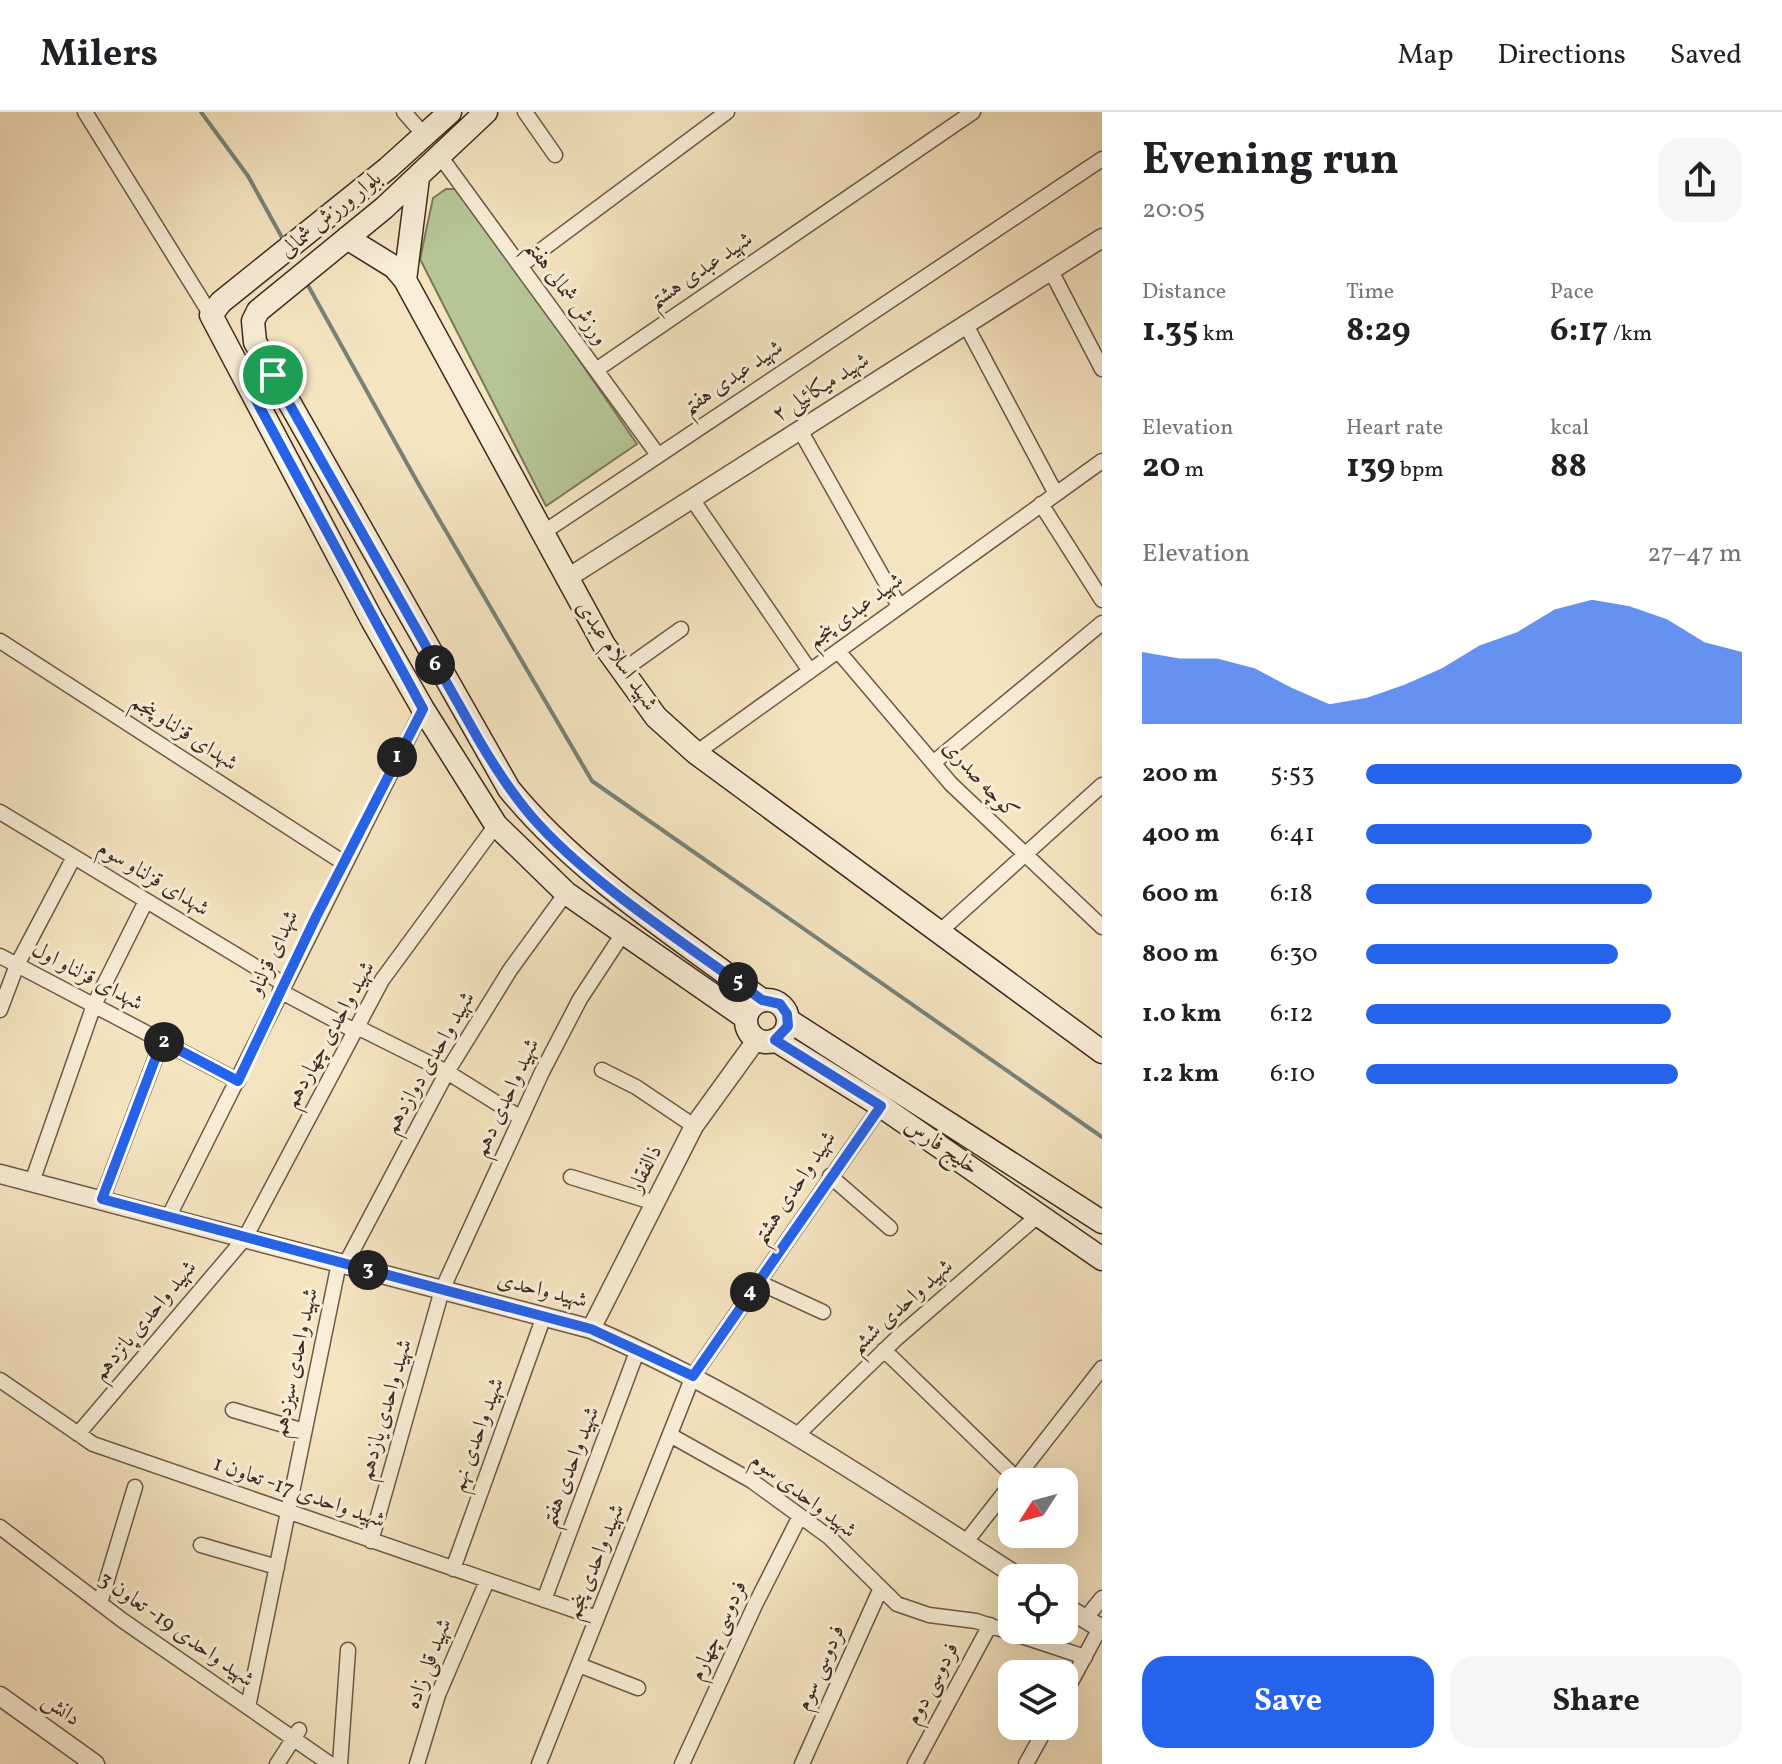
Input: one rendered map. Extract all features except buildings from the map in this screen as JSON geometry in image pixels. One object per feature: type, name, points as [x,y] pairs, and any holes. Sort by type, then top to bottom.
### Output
[{"type":"main road","name":"بلوار ورزش شمالی","points":[[211,315],[216,306],[321,224],[450,112]]},
{"type":"main road","name":"بلوار ورزش شمالی","points":[[273,375],[255,342],[253,321],[258,311],[418,178],[486,112]]},
{"type":"main road","points":[[405,280],[418,178]]},
{"type":"main road","points":[[345,239],[394,267],[405,280]]},
{"type":"main road","name":"شهید اسلام عبدی","points":[[405,280],[479,412],[566,579],[622,671],[656,717],[696,753],[937,934],[1102,1052]]},
{"type":"main road","points":[[211,315],[423,709],[496,825],[566,893],[746,1018]]},
{"type":"main road","points":[[250,389],[273,375],[509,789],[534,819],[582,865],[762,1000],[780,1004],[788,1020],[785,1032],[766,1040],[748,1030],[746,1018],[751,1006],[762,1000]]},
{"type":"main road","name":"خلیج فارس","points":[[788,1020],[1102,1222]]},
{"type":"main road","name":"خلیج فارس","points":[[766,1040],[881,1106],[1102,1259]]},
{"type":"street","points":[[85,112],[211,315]]},
{"type":"street","points":[[404,112],[424,135]]},
{"type":"street","points":[[525,112],[555,155]]},
{"type":"street","points":[[520,266],[727,112]]},
{"type":"street","name":"شهید عبدی هشتم","points":[[596,370],[973,112]]},
{"type":"street","name":"ورزش شمالی هفتم","points":[[440,156],[658,455]]},
{"type":"street","name":"شهید عبدی هفتم","points":[[541,534],[1102,159]]},
{"type":"street","name":"شهید میکائیلی ۲","points":[[566,579],[1102,238]]},
{"type":"street","points":[[1051,271],[1102,369]]},
{"type":"street","points":[[966,325],[1056,494]]},
{"type":"street","points":[[800,430],[899,606]]},
{"type":"street","name":"شهید عبدی پنجم","points":[[696,753],[1102,461]]},
{"type":"street","points":[[692,499],[810,671]]},
{"type":"street","points":[[1041,504],[1102,600]]},
{"type":"street","points":[[933,763],[1102,623]]},
{"type":"street","points":[[622,671],[681,629]]},
{"type":"street","name":"شهدای قزلناو پنجم","points":[[0,641],[344,863]]},
{"type":"street","name":"کوچه صدری","points":[[838,651],[933,763],[1023,856],[1102,927]]},
{"type":"street","name":"شهدای قزلناو","points":[[168,1218],[423,709]]},
{"type":"street","points":[[937,934],[1100,790]]},
{"type":"street","name":"شهدای قزلناو سوم","points":[[0,812],[282,988],[356,1029],[447,1072],[521,1118]]},
{"type":"street","name":"شهید واحدی چهاردهم","points":[[245,1238],[382,980],[496,825]]},
{"type":"street","points":[[0,1010],[17,965],[74,857]]},
{"type":"street","name":"شهید واحدی دوازدهم","points":[[342,1264],[447,1072],[510,970],[566,893]]},
{"type":"street","points":[[32,1182],[94,1005],[146,901]]},
{"type":"street","name":"شهید واحدی دهم","points":[[442,1290],[580,999],[624,932]]},
{"type":"street","name":"شهدای قزلناو اول","points":[[0,956],[238,1081]]},
{"type":"street","name":"ذالفقار","points":[[591,1329],[694,1126],[766,1040]]},
{"type":"street","points":[[102,1199],[162,1041]]},
{"type":"street","points":[[602,1070],[636,1087],[694,1126]]},
{"type":"street","name":"شهید واحدی هشتم","points":[[693,1376],[881,1106]]},
{"type":"street","name":"شهید واحدی","points":[[0,1174],[591,1329],[693,1376],[796,1436],[998,1564]]},
{"type":"street","points":[[830,1176],[890,1228]]},
{"type":"street","points":[[571,1177],[655,1203]]},
{"type":"street","name":"شهید واحدی ششم","points":[[796,1436],[884,1350],[1040,1214]]},
{"type":"street","name":"شهید واحدی پانزدهم","points":[[78,1434],[245,1238]]},
{"type":"street","name":"شهید واحدی سیزدهم","points":[[248,1707],[304,1431],[342,1264]]},
{"type":"street","points":[[758,1282],[823,1312]]},
{"type":"street","name":"شهید واحدی یازدهم","points":[[371,1541],[442,1290]]},
{"type":"street","name":"شهید واحدی نهم","points":[[453,1569],[544,1316]]},
{"type":"street","name":"شهید واحدی هفتم","points":[[544,1600],[638,1349]]},
{"type":"street","points":[[884,1350],[1000,1468]]},
{"type":"street","points":[[1023,1468],[1102,1368]]},
{"type":"street","name":"شهید واحدی پنجم","points":[[539,1764],[693,1376]]},
{"type":"street","name":"شهید واحدی 17- تعاون 1","points":[[0,1380],[93,1444],[597,1618]]},
{"type":"street","points":[[233,1410],[304,1431]]},
{"type":"street","name":"شهید واحدی سوم","points":[[670,1435],[752,1481],[829,1537],[897,1604],[929,1615],[990,1625],[1085,1657]]},
{"type":"street","points":[[100,1603],[135,1487]]},
{"type":"street","points":[[965,1543],[998,1500]]},
{"type":"street","name":"فردوسی چهارم","points":[[682,1764],[799,1518]]},
{"type":"street","name":"شهید واحدی 19- تعاون 3","points":[[0,1527],[100,1603],[248,1707],[296,1735],[330,1764]]},
{"type":"street","points":[[201,1545],[277,1567]]},
{"type":"street","name":"شهید قلی زاده","points":[[417,1764],[438,1695],[487,1581]]},
{"type":"street","name":"فردوسی سوم","points":[[802,1764],[880,1590]]},
{"type":"street","points":[[1078,1670],[1096,1625],[1102,1598]]},
{"type":"street","points":[[1078,1614],[1096,1625]]},
{"type":"street","name":"فردوسی دوم","points":[[915,1764],[990,1625]]},
{"type":"street","points":[[340,1764],[348,1650]]},
{"type":"street","points":[[579,1665],[638,1688]]},
{"type":"street","name":"دانش","points":[[0,1696],[95,1764]]},
{"type":"street","points":[[277,1764],[296,1735]]},
{"type":"street","points":[[1026,1764],[1039,1740]]},
{"type":"green space","points":[[446,189],[461,189],[637,444],[546,506],[420,259],[433,198]]},
{"type":"waterway","points":[[201,112],[248,176],[284,241]]},
{"type":"waterway","points":[[305,280],[419,485],[592,781],[1102,1137]]},
{"type":"route","points":[[273,375],[509,789],[534,819],[582,865],[762,1000],[780,1004],[787,1014],[788,1026],[775,1040],[881,1106],[693,1376],[658,1357],[591,1329],[102,1199],[162,1041],[238,1081],[316,917],[423,709],[372,620],[250,389],[273,375]]}]
